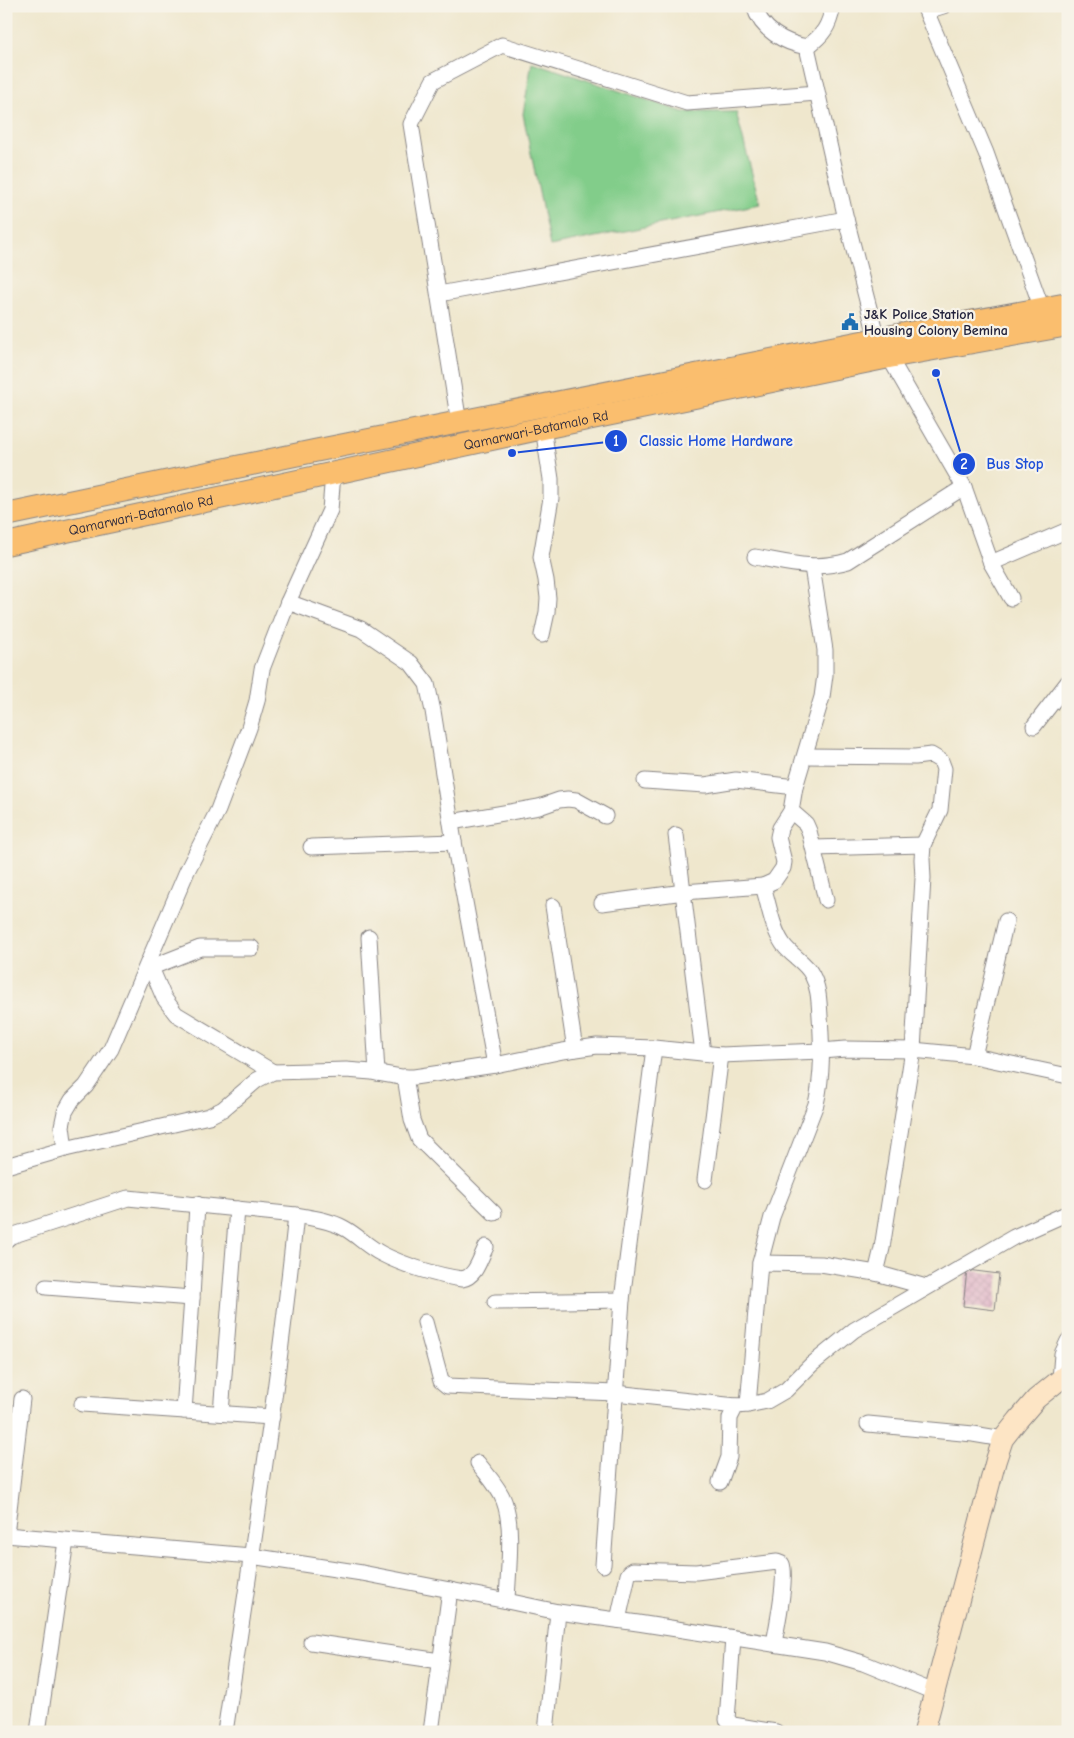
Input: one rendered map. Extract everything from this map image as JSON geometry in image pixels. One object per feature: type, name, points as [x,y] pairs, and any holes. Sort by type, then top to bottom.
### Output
[{"type":"main road","name":"Qamarwari-Batamalo Rd","points":[[6,544],[543,428],[1068,304]]},
{"type":"main road","name":"Qamarwari-Batamalo Rd","points":[[6,515],[459,423],[883,348],[1067,329]]},
{"type":"street","points":[[754,6],[764,26],[778,38],[807,47],[822,35],[831,18],[833,6]]},
{"type":"street","points":[[944,6],[926,9],[986,152],[1042,309]]},
{"type":"street","points":[[459,423],[411,124],[433,81],[502,45],[687,102],[817,93]]},
{"type":"street","points":[[807,47],[846,219],[883,348],[964,487],[991,563],[1011,598]]},
{"type":"street","points":[[439,294],[846,219]]},
{"type":"street","points":[[542,635],[548,598],[541,557],[551,498],[551,479],[543,428]]},
{"type":"street","points":[[65,1149],[62,1126],[65,1112],[72,1100],[86,1086],[111,1049],[150,965],[187,871],[218,810],[249,728],[257,701],[262,668],[288,602],[330,510],[333,474]]},
{"type":"street","points":[[755,557],[812,567],[848,561],[964,487]]},
{"type":"street","points":[[991,563],[1068,530]]},
{"type":"street","points":[[602,902],[684,892],[763,886],[774,881],[783,868],[784,862],[778,832],[791,811],[795,787],[822,697],[825,675],[825,650],[812,567]]},
{"type":"street","points":[[288,602],[361,629],[411,663],[427,684],[495,1065]]},
{"type":"street","points":[[1034,726],[1068,682]]},
{"type":"street","points":[[805,756],[915,757],[930,755],[941,761],[944,769],[940,810],[924,845],[913,1050],[882,1248],[876,1273]]},
{"type":"street","points":[[644,781],[705,785],[736,780],[795,787]]},
{"type":"street","points":[[451,822],[539,807],[568,799],[576,800],[605,816]]},
{"type":"street","points":[[791,811],[806,824],[814,848],[826,900]]},
{"type":"street","points":[[676,836],[703,1053]]},
{"type":"street","points":[[311,847],[454,842]]},
{"type":"street","points":[[814,848],[924,845]]},
{"type":"street","points":[[720,1482],[729,1457],[730,1418],[742,1405],[760,1263],[772,1217],[816,1104],[820,1085],[822,1051],[818,987],[811,973],[784,946],[778,934],[763,886]]},
{"type":"street","points":[[553,906],[575,1049]]},
{"type":"street","points":[[974,1056],[1006,920]]},
{"type":"street","points":[[369,937],[377,1073]]},
{"type":"street","points":[[150,965],[200,948],[252,948]]},
{"type":"street","points":[[150,965],[164,998],[176,1014],[273,1072]]},
{"type":"street","points":[[6,1166],[65,1149],[209,1116],[224,1109],[257,1080],[273,1072],[346,1070],[405,1077],[495,1065],[597,1046],[654,1048],[721,1055],[845,1049],[913,1050],[974,1056],[1068,1076]]},
{"type":"street","points":[[602,1564],[622,1300],[654,1048]]},
{"type":"street","points":[[705,1180],[721,1055]]},
{"type":"street","points":[[405,1077],[412,1120],[419,1139],[494,1213]]},
{"type":"street","points":[[6,1240],[11,1236],[128,1198],[296,1215],[334,1224],[345,1229],[382,1254],[418,1268],[462,1280],[470,1276],[486,1246]]},
{"type":"street","points":[[184,1411],[197,1204]]},
{"type":"street","points":[[221,1413],[237,1209]]},
{"type":"street","points":[[425,1322],[441,1381],[447,1386],[615,1393],[742,1405],[767,1401],[781,1394],[811,1365],[854,1330],[1014,1237],[1068,1213]]},
{"type":"street","points":[[225,1732],[272,1417],[286,1314],[296,1215]]},
{"type":"street","points":[[760,1263],[821,1264],[876,1273],[926,1287]]},
{"type":"street","points":[[46,1287],[192,1298]]},
{"type":"street","points":[[495,1302],[622,1300]]},
{"type":"street","points":[[924,1732],[1003,1439],[1036,1399],[1064,1376],[1062,1354],[1068,1341]]},
{"type":"street","points":[[22,1399],[6,1535],[251,1556],[362,1573],[558,1612],[825,1652],[863,1664],[934,1692]]},
{"type":"street","points":[[82,1404],[272,1417]]},
{"type":"street","points":[[868,1424],[973,1434],[1003,1439]]},
{"type":"street","points":[[478,1463],[496,1485],[504,1501],[509,1523],[507,1601]]},
{"type":"street","points":[[38,1732],[66,1541]]},
{"type":"street","points":[[618,1620],[628,1575],[633,1570],[696,1572],[776,1562],[782,1564],[783,1574],[780,1610],[774,1644]]},
{"type":"street","points":[[431,1732],[450,1590]]},
{"type":"street","points":[[546,1732],[558,1612]]},
{"type":"street","points":[[733,1638],[727,1720],[733,1725],[776,1732]]},
{"type":"street","points":[[311,1642],[440,1661]]},
{"type":"green space","points":[[532,62],[683,112],[736,112],[760,204],[550,246],[523,114]]},
{"type":"building","points":[[967,1270],[999,1274],[995,1310],[963,1306]]},
{"type":"place","name":"J&K Police Station Housing Colony Bemina","points":[[850,322]]},
{"type":"place","name":"Bus Stop","points":[[936,373]]},
{"type":"place","name":"Classic Home Hardware","points":[[512,453]]}]
